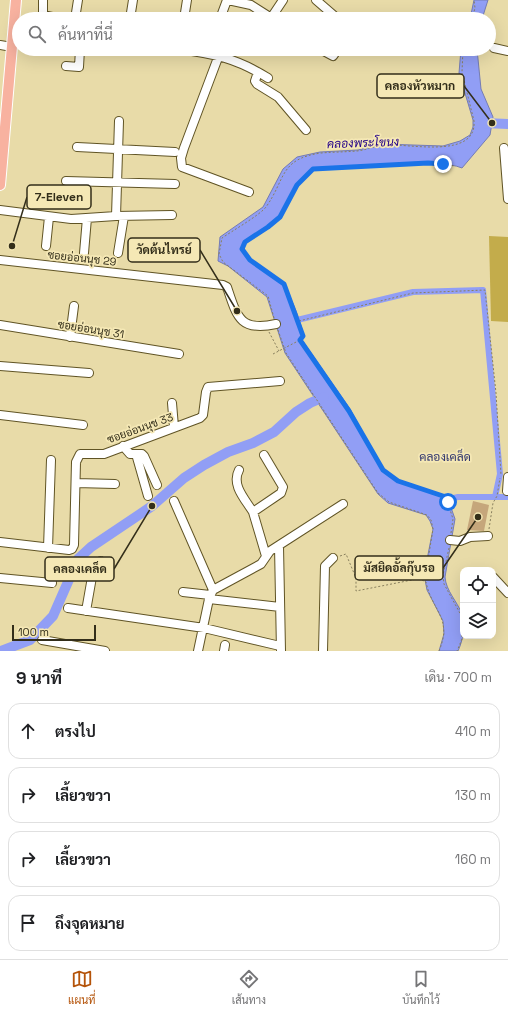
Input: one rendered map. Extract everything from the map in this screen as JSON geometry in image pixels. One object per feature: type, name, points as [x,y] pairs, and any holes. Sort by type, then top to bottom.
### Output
[{"type":"main road","points":[[0,121],[10,0]]},
{"type":"main road","points":[[16,0],[16,12]]},
{"type":"main road","points":[[0,185],[6,46],[12,33]]},
{"type":"street","points":[[43,0],[43,12]]},
{"type":"street","points":[[76,12],[78,0]]},
{"type":"street","points":[[131,12],[133,0]]},
{"type":"street","points":[[185,12],[187,0]]},
{"type":"street","points":[[223,12],[227,0],[251,5],[262,12]]},
{"type":"street","points":[[276,12],[283,0]]},
{"type":"street","points":[[316,0],[330,12]]},
{"type":"street","points":[[496,48],[508,51]]},
{"type":"street","points":[[66,66],[78,66],[79,56]]},
{"type":"street","points":[[219,56],[184,148],[181,164],[182,167],[249,192]]},
{"type":"street","points":[[222,56],[249,66],[268,78]]},
{"type":"street","points":[[258,72],[255,81],[257,84],[278,97],[306,130]]},
{"type":"street","points":[[118,253],[120,216],[118,183],[119,121]]},
{"type":"street","points":[[77,147],[175,152]]},
{"type":"street","points":[[504,148],[508,199]]},
{"type":"street","points":[[66,180],[176,184]]},
{"type":"street","points":[[0,210],[70,219],[172,215]]},
{"type":"street","points":[[46,246],[50,217]]},
{"type":"street","points":[[84,253],[87,218]]},
{"type":"street","name":"ซอยอ่อนนุช 29","points":[[0,260],[210,282],[227,287],[243,322],[249,325],[266,326]]},
{"type":"street","points":[[70,337],[74,306]]},
{"type":"street","points":[[266,326],[276,324]]},
{"type":"street","name":"ซอยอ่อนนุช 31","points":[[0,325],[179,354]]},
{"type":"street","points":[[0,366],[89,373]]},
{"type":"street","name":"ซอยอ่อนนุช 33","points":[[0,542],[48,548],[72,549],[74,545],[76,462],[80,454],[101,454],[203,415],[206,392],[208,388],[280,381]]},
{"type":"street","points":[[172,403],[174,427]]},
{"type":"street","points":[[0,415],[83,425]]},
{"type":"street","points":[[124,446],[130,454],[144,456],[157,485]]},
{"type":"street","points":[[136,454],[148,496]]},
{"type":"street","points":[[253,512],[283,490],[283,487],[264,456]]},
{"type":"street","points":[[48,548],[51,460]]},
{"type":"street","points":[[239,470],[236,486],[253,512],[266,556]]},
{"type":"street","points":[[503,494],[508,477]]},
{"type":"street","points":[[76,483],[115,484]]},
{"type":"street","points":[[174,502],[211,595],[198,651]]},
{"type":"street","points":[[211,595],[261,564],[270,551],[343,504]]},
{"type":"street","points":[[450,540],[460,541],[470,537],[488,536]]},
{"type":"street","points":[[68,608],[204,628],[280,649],[279,546]]},
{"type":"street","points":[[323,651],[325,566],[327,562],[333,558]]},
{"type":"street","points":[[86,611],[92,577],[90,567],[101,562]]},
{"type":"street","points":[[0,578],[52,583]]},
{"type":"street","points":[[496,580],[508,593]]},
{"type":"street","points":[[183,592],[211,595],[280,607]]},
{"type":"street","points":[[42,640],[105,651]]},
{"type":"path","points":[[474,0],[474,12]]},
{"type":"path","points":[[422,577],[422,575],[425,575],[426,572],[433,529],[431,520],[427,515],[389,502],[378,494],[284,348],[268,296],[223,262],[219,254],[222,238],[265,208],[285,171],[297,159],[320,154],[358,151],[384,145],[445,147],[461,142],[470,137],[475,128],[462,72],[463,56]]},
{"type":"path","points":[[273,354],[300,340],[303,336],[284,284],[250,260],[242,249],[245,242],[280,217],[297,185],[313,169],[428,163],[455,166]]},
{"type":"path","points":[[298,321],[413,293],[485,290],[496,394],[501,473],[497,496],[493,503],[488,536]]},
{"type":"path","points":[[266,326],[279,351]]},
{"type":"path","points":[[300,340],[349,411],[383,470],[398,481],[446,497],[453,519],[443,576],[444,584],[461,615],[462,639],[457,651]]},
{"type":"path","points":[[497,496],[503,494]]},
{"type":"path","points":[[333,558],[346,554],[356,578],[356,592],[417,579]]},
{"type":"path","points":[[422,577],[443,576]]},
{"type":"path","points":[[422,577],[423,581],[426,582],[428,591],[443,621],[445,634],[439,651]]},
{"type":"shaded area","points":[[489,236],[508,237],[508,322],[491,321]]},
{"type":"water","points":[[474,0],[488,0],[484,12],[471,12]]},
{"type":"water","points":[[460,56],[478,56],[481,89],[493,117],[490,135],[462,168],[433,163],[413,163],[313,170],[298,186],[288,205],[279,217],[253,235],[242,249],[251,260],[283,285],[300,321],[303,335],[302,340],[350,409],[383,469],[399,480],[447,496],[455,519],[445,577],[447,587],[460,609],[460,639],[462,639],[458,651],[439,651],[444,634],[443,621],[427,590],[424,575],[433,529],[430,521],[426,515],[388,503],[378,494],[285,353],[267,297],[228,266],[218,261],[220,237],[263,207],[283,169],[297,157],[320,152],[358,150],[383,144],[443,146],[460,141],[470,135],[473,127],[473,120],[459,73]]},
{"type":"building","points":[[473,501],[489,505],[484,531],[467,530]]},
{"type":"waterway","points":[[484,123],[508,124]]},
{"type":"waterway","points":[[293,321],[413,292],[483,290],[500,474],[495,497]]},
{"type":"waterway","name":"คลองเคล็ด","points":[[1,651],[30,640],[53,616],[78,559],[91,547],[152,506],[184,478],[204,465],[228,452],[253,443],[274,432],[296,412],[310,403],[324,397]]},
{"type":"waterway","points":[[440,501],[458,497],[508,497]]},
{"type":"place","name":"คลองหัวหมาก","points":[[492,123]]},
{"type":"place","name":"7-Eleven","points":[[12,246]]},
{"type":"place","name":"วัดต้นไทรย์","points":[[237,311]]},
{"type":"place","name":"คลองเคล็ด","points":[[152,506]]},
{"type":"place","name":"มัสยิดอั้ลกุ๊บรอ","points":[[478,517]]},
{"type":"district","name":"คลองเคล็ด","points":[[445,457]]},
{"type":"route","points":[[443,164],[428,163],[326,170],[313,169],[297,185],[280,217],[260,233],[245,242],[242,249],[250,260],[284,285],[303,336],[300,340],[349,411],[383,470],[398,481],[446,497],[448,502]]},
{"type":"water label","name":"คลองพระโขนง","points":[[363,143]]}]
